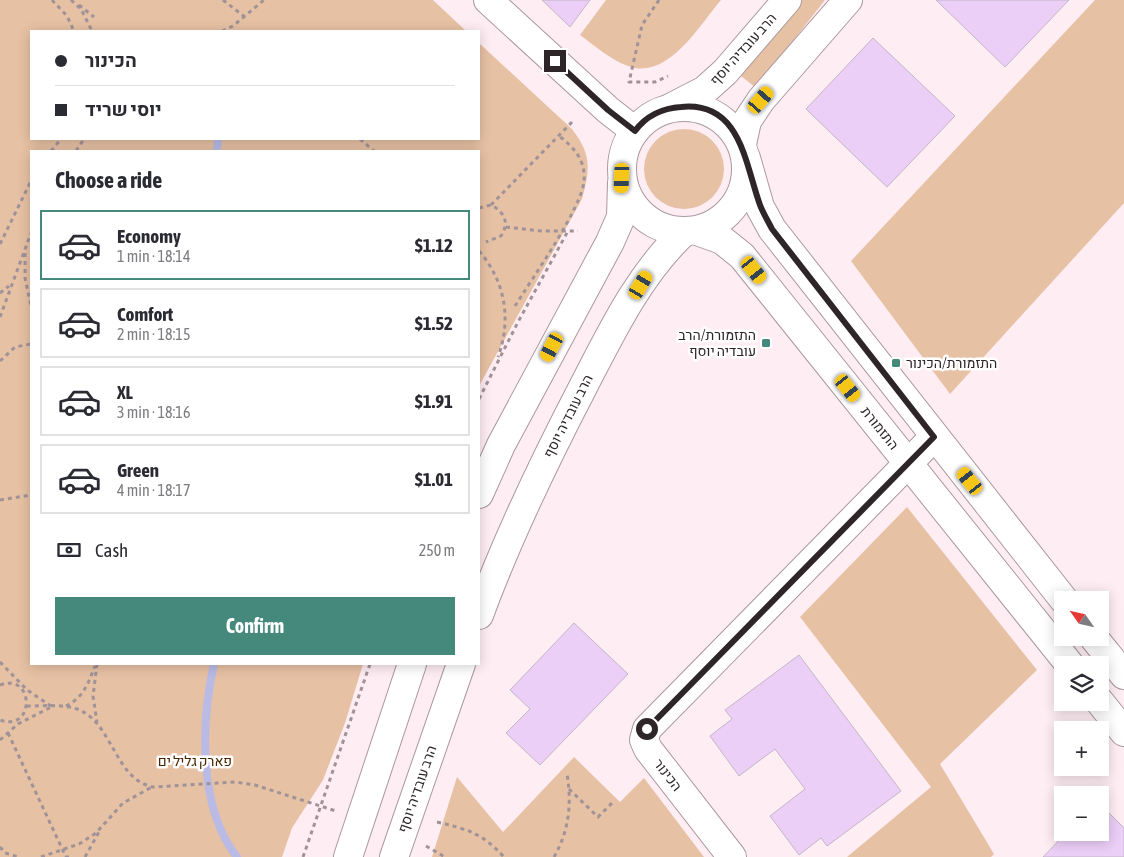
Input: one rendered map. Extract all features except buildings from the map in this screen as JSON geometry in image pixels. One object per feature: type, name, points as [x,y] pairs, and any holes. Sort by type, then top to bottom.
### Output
[{"type":"street","points":[[488,0],[608,110],[635,131]]},
{"type":"street","name":"הרב עובדיה יוסף","points":[[670,108],[705,90],[726,72],[787,0]]},
{"type":"street","points":[[622,178],[627,195],[636,210],[650,222],[666,230],[690,231],[714,224],[730,212],[741,196],[746,178],[744,151],[746,121],[761,100],[848,0]]},
{"type":"street","points":[[480,492],[510,427],[610,242],[621,217],[622,159],[628,140],[654,114],[670,108],[684,106],[712,113],[725,121],[744,151],[760,207],[772,229],[1057,591]]},
{"type":"street","name":"הרב עובדיה יוסף","points":[[480,612],[496,568],[538,475],[607,340],[649,271],[665,249],[690,231]]},
{"type":"street","name":"התזמורת","points":[[690,231],[722,240],[742,256],[1063,656]]},
{"type":"street","name":"הכינור","points":[[732,857],[648,749],[644,740],[647,729],[907,462],[934,437]]},
{"type":"street","points":[[1100,646],[1124,675]]},
{"type":"street","points":[[348,857],[412,665]]},
{"type":"street","name":"הרב עובדיה יוסף","points":[[394,857],[461,665]]},
{"type":"street","points":[[1107,711],[1124,732]]},
{"type":"path","points":[[52,0],[67,16],[74,30]]},
{"type":"path","points":[[72,0],[94,17]]},
{"type":"path","points":[[72,0],[81,9],[92,30]]},
{"type":"path","points":[[223,0],[245,17]]},
{"type":"path","points":[[224,30],[245,17],[264,0]]},
{"type":"path","points":[[658,0],[642,25],[629,82],[656,82],[670,76]]},
{"type":"path","points":[[480,208],[490,205],[574,120]]},
{"type":"path","points":[[515,306],[577,204],[584,181],[582,165],[578,154],[559,136]]},
{"type":"path","points":[[361,140],[373,150]]},
{"type":"path","points":[[0,244],[30,183]]},
{"type":"path","points":[[486,242],[497,239],[506,227],[504,216],[490,205]]},
{"type":"path","points":[[506,227],[578,231]]},
{"type":"path","points":[[480,397],[568,231]]},
{"type":"path","points":[[0,318],[30,236]]},
{"type":"path","points":[[25,248],[25,278],[30,301]]},
{"type":"path","points":[[480,252],[498,280],[505,303],[504,339],[492,372]]},
{"type":"path","points":[[0,294],[11,285]]},
{"type":"path","points":[[0,361],[15,348],[30,344]]},
{"type":"path","points":[[0,500],[30,495]]},
{"type":"path","points":[[0,662],[27,690],[51,707]]},
{"type":"path","points":[[66,707],[76,701],[85,690],[96,665]]},
{"type":"path","points":[[96,665],[93,696],[97,722]]},
{"type":"path","points":[[303,857],[319,806],[370,665]]},
{"type":"path","points":[[0,685],[10,683],[21,688],[25,694],[27,706],[25,712],[16,720],[0,720]]},
{"type":"path","points":[[27,706],[66,707],[83,712],[97,722],[132,775],[145,785],[153,787],[235,782],[274,790],[319,806]]},
{"type":"path","points":[[0,740],[18,724],[51,707]]},
{"type":"path","points":[[8,733],[64,851],[65,857],[74,857]]},
{"type":"path","points":[[554,857],[567,828],[570,789],[567,774]]},
{"type":"path","points":[[42,857],[64,851],[84,841],[103,825],[123,803],[153,787]]},
{"type":"path","points":[[570,789],[598,817],[613,802]]},
{"type":"path","points":[[437,822],[479,834],[490,842],[504,857]]},
{"type":"path","points":[[85,857],[103,825]]},
{"type":"path","points":[[0,847],[5,853],[16,857]]},
{"type":"green space","name":"פארק גליל ים","points":[[0,0],[433,0],[465,30],[30,30],[30,140],[480,140],[480,44],[572,129],[583,147],[588,162],[588,171],[582,199],[480,384],[480,150],[30,150],[30,665],[363,665],[345,723],[323,780],[292,828],[282,857],[0,857]]},
{"type":"green space","points":[[606,0],[721,0],[692,36],[669,59],[656,66],[642,69],[628,66],[615,60],[580,35]]},
{"type":"green space","points":[[802,0],[825,0],[756,88],[741,76]]},
{"type":"green space","points":[[1095,0],[1124,0],[1124,203],[950,394],[851,261]]},
{"type":"green space","points":[[684,129],[699,132],[712,141],[721,154],[724,169],[721,184],[712,197],[699,206],[684,209],[669,206],[656,197],[647,184],[644,169],[647,154],[656,141],[669,132]]},
{"type":"green space","points":[[907,507],[1037,670],[940,764],[994,854],[991,857],[847,857],[931,787],[800,617]]},
{"type":"green space","points":[[574,757],[620,802],[644,778],[704,857],[432,857],[457,777],[503,832]]},
{"type":"waterway","points":[[217,150],[218,140]]},
{"type":"waterway","points":[[214,665],[205,737],[209,789],[215,814],[224,837],[237,857]]},
{"type":"place","name":"התזמורת/הרב עובדיה יוסף","points":[[766,343]]},
{"type":"place","name":"התזמורת/הכינור","points":[[896,363]]},
{"type":"route","points":[[555,61],[608,110],[635,131],[640,124],[654,114],[670,108],[684,106],[699,108],[725,121],[735,132],[742,144],[760,207],[772,229],[934,437],[907,462],[647,729]]}]
